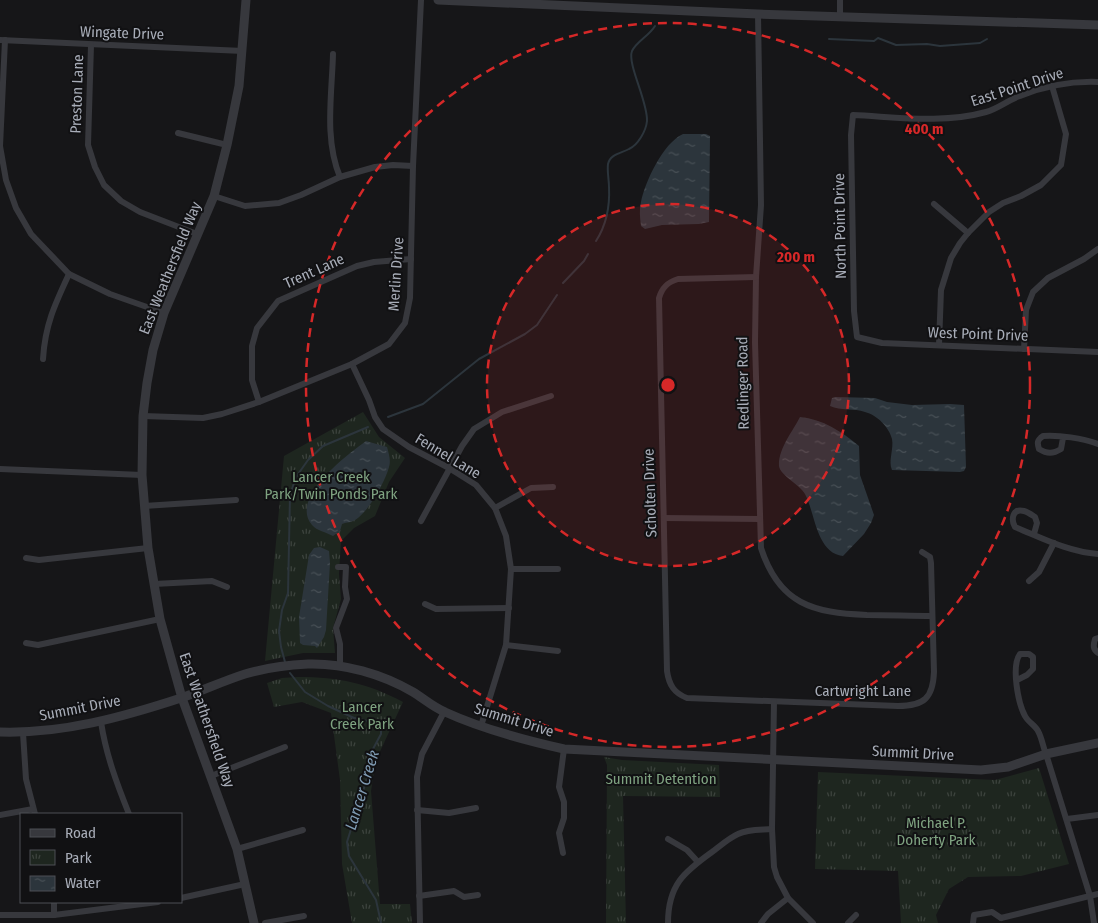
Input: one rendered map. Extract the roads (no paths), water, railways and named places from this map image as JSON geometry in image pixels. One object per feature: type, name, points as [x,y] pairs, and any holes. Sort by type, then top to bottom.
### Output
[{"type":"street","name":"East Weathersfield Way","points":[[246,0],[239,86],[214,196],[164,313],[153,350],[143,416],[142,474],[148,548],[160,619],[182,698],[237,849],[254,923]]},
{"type":"street","name":"Merlin Drive","points":[[143,416],[203,418],[260,402],[352,364],[389,344],[405,323],[410,298],[421,0]]},
{"type":"street","points":[[438,0],[758,14],[1098,25]]},
{"type":"street","points":[[840,0],[840,17]]},
{"type":"street","name":"Redlinger Road","points":[[758,14],[761,205],[756,277],[755,342],[761,548],[775,580],[799,602],[815,609],[832,612],[932,616]]},
{"type":"street","name":"Wingate Drive","points":[[2,40],[242,51]]},
{"type":"street","points":[[2,40],[0,146],[6,180],[16,208],[31,234],[69,274],[110,294],[164,313]]},
{"type":"street","name":"Preston Lane","points":[[91,45],[88,144],[95,167],[104,185],[121,201],[140,212],[197,234]]},
{"type":"street","points":[[333,54],[330,130],[334,162],[340,177]]},
{"type":"street","name":"East Point Drive","points":[[853,115],[950,119],[987,112],[1019,96],[1052,86],[1073,82],[1098,82]]},
{"type":"street","points":[[939,345],[940,298],[946,273],[955,251],[968,232],[989,212],[1003,203],[1041,185],[1061,166],[1066,134],[1052,86]]},
{"type":"street","name":"North Point Drive","points":[[853,115],[851,135],[854,311],[857,337]]},
{"type":"street","points":[[178,133],[227,145]]},
{"type":"street","points":[[214,196],[245,206],[279,203],[301,196],[340,177],[375,167],[392,165],[414,166]]},
{"type":"street","points":[[934,204],[968,232]]},
{"type":"street","points":[[1024,349],[1026,310],[1033,292],[1048,278],[1084,259],[1098,248]]},
{"type":"street","name":"Trent Lane","points":[[260,402],[252,380],[252,346],[257,328],[278,301],[357,266],[374,262],[411,259]]},
{"type":"street","points":[[43,359],[44,341],[52,309],[69,274]]},
{"type":"street","name":"Scholten Drive","points":[[756,277],[678,279],[668,283],[660,293],[660,400],[667,671],[669,682],[675,692],[687,698],[774,702]]},
{"type":"street","name":"West Point Drive","points":[[857,337],[882,343],[1098,352]]},
{"type":"street","name":"Fennel Lane","points":[[352,364],[375,417],[383,429],[409,447],[476,485],[495,508],[506,536],[511,569],[506,645],[481,726]]},
{"type":"street","points":[[421,521],[449,468],[474,430],[502,412],[551,396]]},
{"type":"street","points":[[1063,438],[1088,440],[1098,444]]},
{"type":"street","points":[[0,469],[142,474]]},
{"type":"street","points":[[495,508],[531,488],[553,487]]},
{"type":"street","points":[[144,506],[236,500]]},
{"type":"street","points":[[664,518],[759,519]]},
{"type":"street","points":[[1034,534],[1083,553],[1098,554]]},
{"type":"street","points":[[1029,581],[1039,572],[1054,543]]},
{"type":"street","points":[[26,558],[39,560],[148,548]]},
{"type":"street","name":"Cartwright Lane","points":[[774,702],[908,706],[921,702],[930,695],[933,684],[932,563],[930,557],[922,552]]},
{"type":"street","points":[[338,567],[346,567],[344,587],[347,600],[336,628],[340,644],[340,665]]},
{"type":"street","points":[[511,569],[558,569]]},
{"type":"street","points":[[154,584],[212,581],[227,587]]},
{"type":"street","points":[[425,604],[436,609],[509,608]]},
{"type":"street","points":[[26,643],[38,645],[160,619]]},
{"type":"street","points":[[1098,638],[1093,644],[1098,654]]},
{"type":"street","points":[[506,645],[558,651]]},
{"type":"street","name":"Summit Drive","points":[[0,732],[23,733],[101,722],[182,698],[245,674],[309,664],[340,665],[380,677],[411,691],[444,712],[518,739],[564,749],[981,770],[1008,767],[1046,754],[1098,744]]},
{"type":"street","points":[[1017,680],[1019,703],[1026,718],[1038,731],[1067,819],[1090,896],[1094,923]]},
{"type":"street","points":[[774,702],[772,829],[774,867],[788,898],[813,923]]},
{"type":"street","points":[[420,923],[417,777],[422,754],[444,712]]},
{"type":"street","points":[[101,722],[104,745],[129,813]]},
{"type":"street","points":[[23,733],[26,779],[34,812]]},
{"type":"street","points":[[211,776],[285,747]]},
{"type":"street","points":[[563,853],[559,833],[564,818],[564,802],[559,787],[564,749]]},
{"type":"street","points":[[417,810],[449,813],[476,808]]},
{"type":"street","points":[[0,815],[20,813]]},
{"type":"street","points":[[1067,819],[1098,815]]},
{"type":"street","points":[[668,923],[669,905],[674,888],[681,878],[698,862],[738,834],[753,830],[772,829]]},
{"type":"street","points":[[237,849],[303,830]]},
{"type":"street","points":[[668,839],[687,850],[698,862]]},
{"type":"street","points":[[182,898],[245,884]]},
{"type":"street","points":[[419,896],[454,891],[464,897],[478,895]]},
{"type":"street","points":[[973,923],[974,915],[992,912],[1001,921],[1098,894]]},
{"type":"street","points":[[761,923],[768,914],[788,898]]},
{"type":"street","points":[[54,903],[54,915]]},
{"type":"street","points":[[0,915],[54,915],[150,903]]},
{"type":"street","points":[[848,923],[856,914]]},
{"type":"street","points":[[265,923],[304,916]]},
{"type":"water","points":[[683,134],[706,134],[710,136],[709,222],[662,225],[645,229],[641,226],[640,211],[646,184],[662,154]]},
{"type":"water","points":[[832,398],[875,398],[887,402],[912,405],[964,405],[966,467],[964,471],[892,470],[892,439],[885,426],[878,419],[861,411],[830,406]]},
{"type":"water","points":[[800,417],[817,420],[832,427],[859,446],[860,475],[874,515],[864,534],[843,556],[827,548],[818,531],[805,494],[783,473],[779,466],[783,447]]},
{"type":"water","points":[[366,441],[387,447],[388,450],[390,465],[380,489],[358,518],[342,524],[340,531],[333,536],[316,529],[307,514],[308,502],[314,490],[334,467]]},
{"type":"water","points":[[320,547],[329,551],[330,563],[326,630],[317,648],[300,643],[299,617],[309,555],[314,548]]},
{"type":"waterway","points":[[596,241],[603,228],[608,208],[609,161],[635,144],[641,137],[646,125],[646,113],[631,57],[634,47],[655,26]]},
{"type":"waterway","points":[[829,39],[874,41],[878,38],[896,45],[927,44],[940,46],[980,43],[987,39]]},
{"type":"waterway","points":[[563,283],[584,261],[588,254]]},
{"type":"waterway","points":[[388,417],[423,404],[479,359],[525,334],[537,325],[557,295]]},
{"type":"waterway","name":"Lancer Creek","points":[[285,662],[279,631],[282,610],[288,593],[290,495],[296,477],[308,460],[323,446],[368,427]]},
{"type":"waterway","name":"Lancer Creek","points":[[290,673],[305,692],[328,706],[354,718],[373,722],[381,728],[381,734],[373,749],[369,772],[347,842],[349,856],[376,900],[381,923]]},
{"type":"park label","name":"Lancer Creek Park/Twin Ponds Park","points":[[331,486]]},
{"type":"park label","name":"Lancer Creek Park","points":[[362,716]]},
{"type":"park label","name":"Summit Detention","points":[[661,779]]},
{"type":"park label","name":"Michael P. Doherty Park","points":[[936,832]]}]
